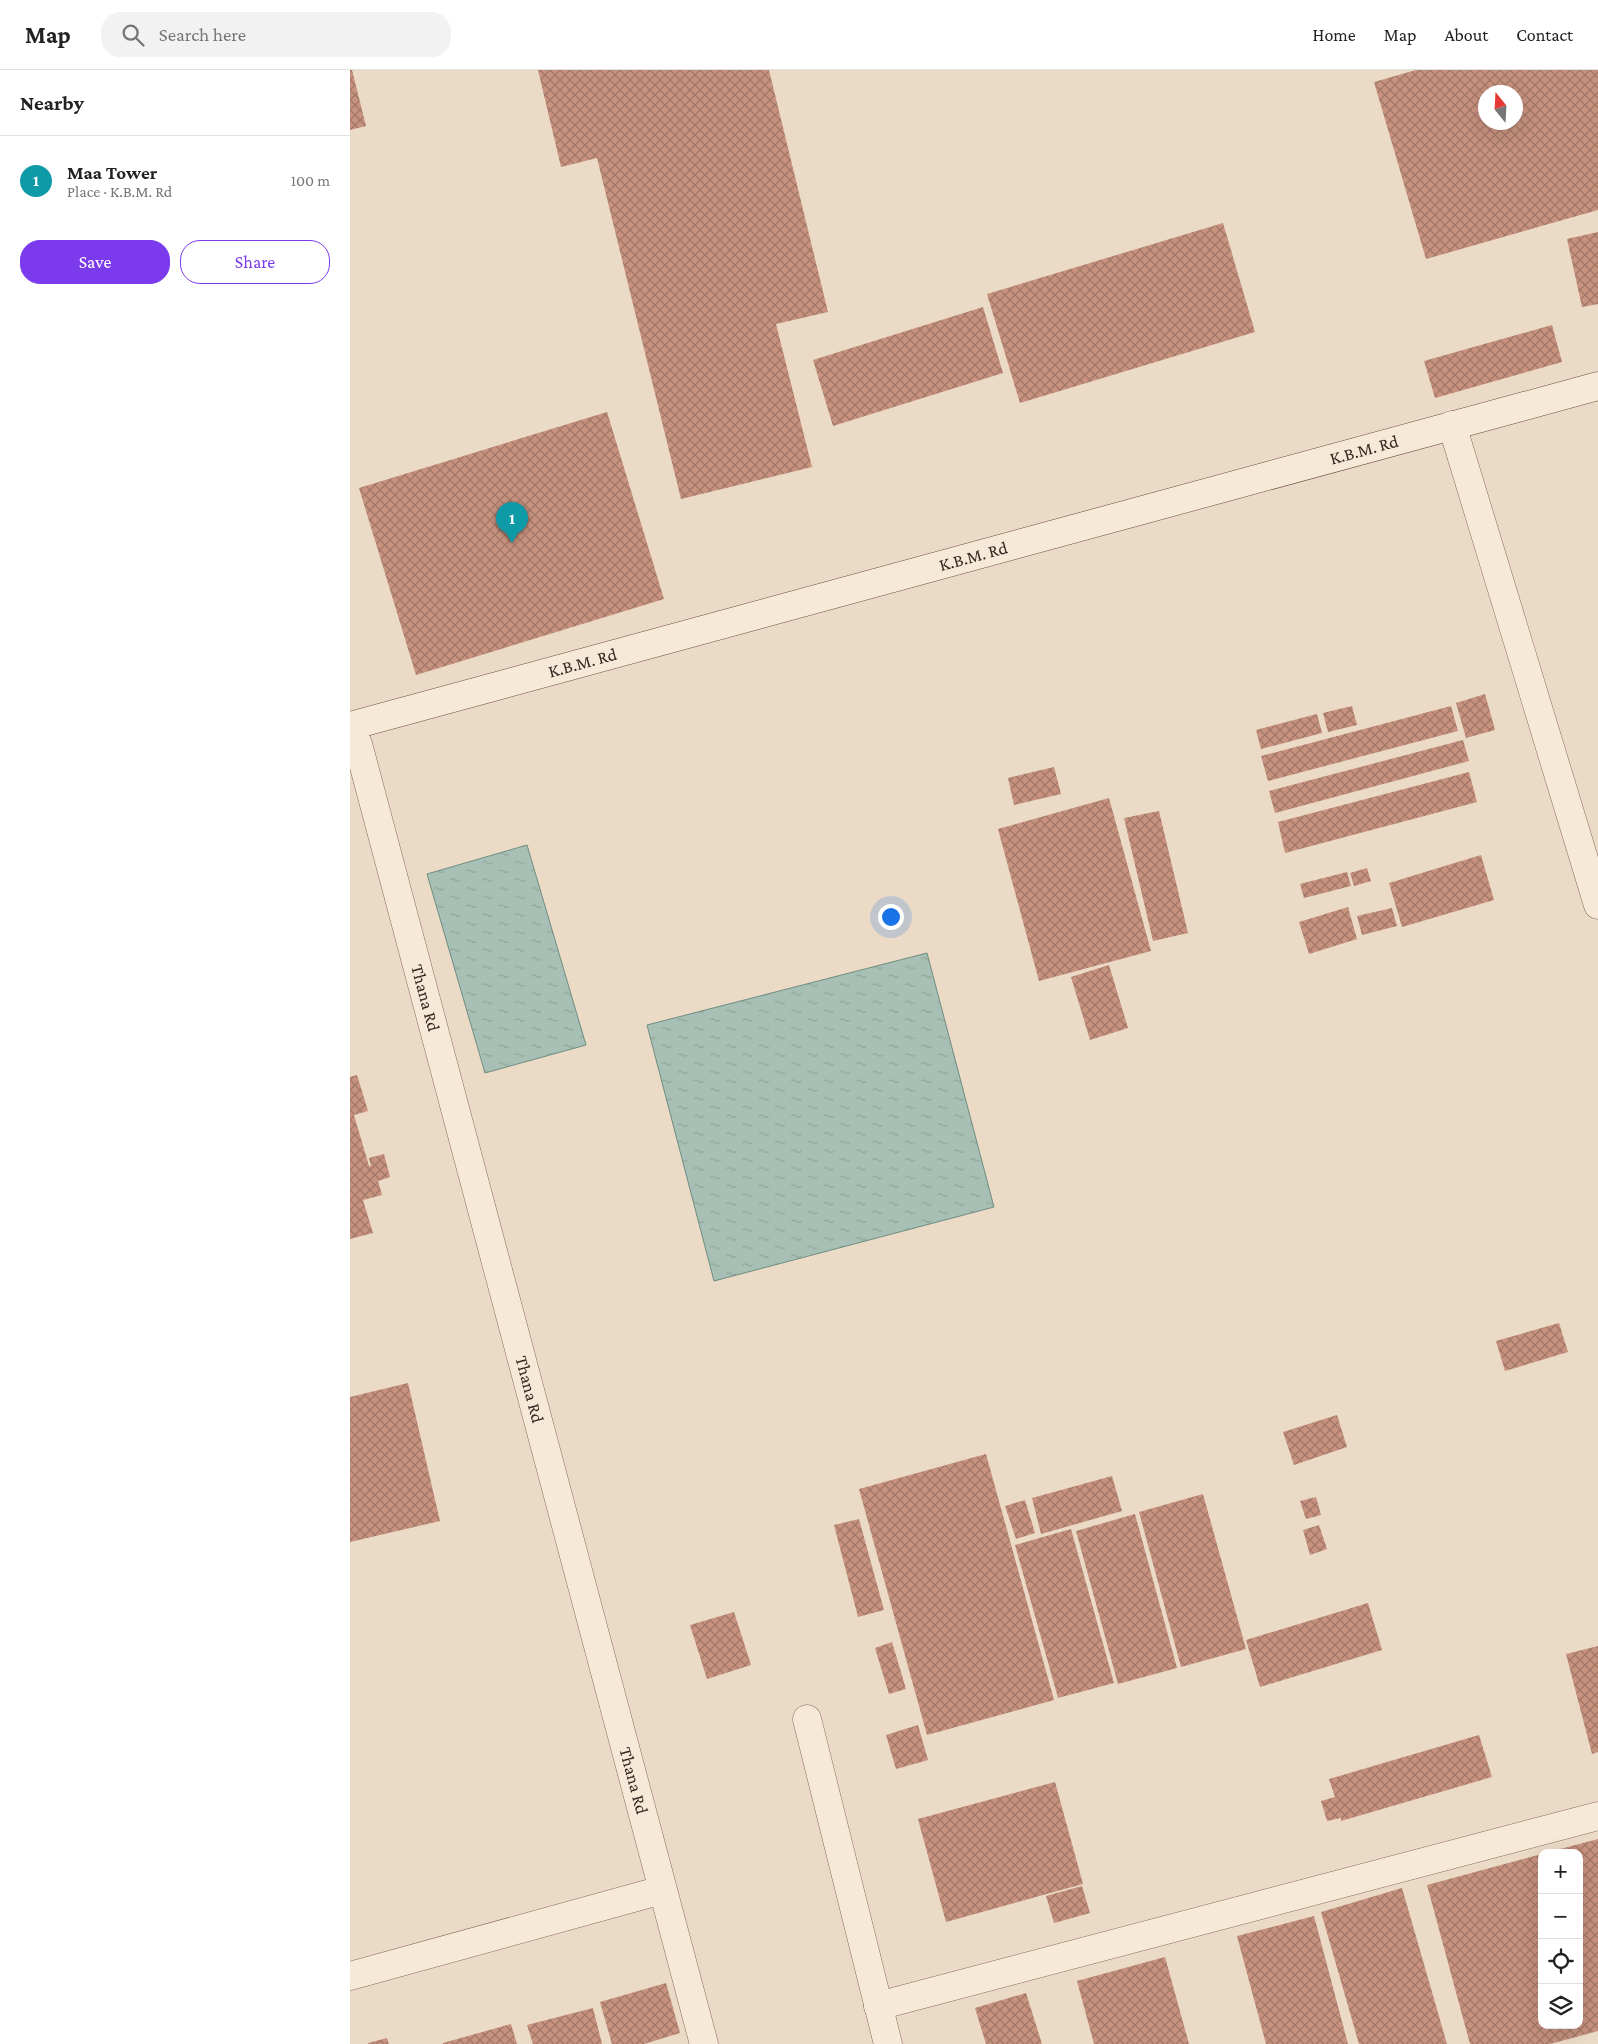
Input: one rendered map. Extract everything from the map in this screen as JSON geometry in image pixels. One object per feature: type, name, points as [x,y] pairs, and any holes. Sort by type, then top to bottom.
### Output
[{"type":"street","name":"K.B.M. Rd","points":[[350,726],[1598,386]]},
{"type":"street","points":[[1452,425],[1598,905]]},
{"type":"street","name":"Thana Rd","points":[[350,742],[358,744],[704,2044]]},
{"type":"street","points":[[807,1719],[888,2044]]},
{"type":"street","points":[[878,2006],[1598,1816]]},
{"type":"street","points":[[350,1976],[662,1890]]},
{"type":"water","points":[[527,845],[586,1045],[485,1073],[427,874]]},
{"type":"water","points":[[927,953],[994,1207],[714,1281],[647,1025]]},
{"type":"building","points":[[350,70],[352,70],[366,126],[350,130]]},
{"type":"building","points":[[538,70],[769,70],[828,312],[776,324],[812,467],[681,499],[597,158],[561,167]]},
{"type":"building","points":[[1416,70],[1598,70],[1598,210],[1426,259],[1374,82]]},
{"type":"building","points":[[1223,223],[1255,332],[1020,403],[987,294]]},
{"type":"building","points":[[1598,232],[1598,304],[1582,307],[1567,239]]},
{"type":"building","points":[[983,307],[1003,373],[833,426],[813,360]]},
{"type":"building","points":[[1552,325],[1562,362],[1435,398],[1424,361]]},
{"type":"building","points":[[607,412],[664,599],[416,675],[359,488]]},
{"type":"building","points":[[1485,694],[1495,730],[1466,738],[1456,703]]},
{"type":"building","points":[[1352,706],[1357,725],[1328,732],[1323,713]]},
{"type":"building","points":[[1451,706],[1458,731],[1268,781],[1261,756]]},
{"type":"building","points":[[1317,714],[1322,733],[1261,749],[1256,730]]},
{"type":"building","points":[[1463,740],[1469,761],[1275,813],[1269,791]]},
{"type":"building","points":[[1054,767],[1061,794],[1014,805],[1008,778]]},
{"type":"building","points":[[1469,772],[1477,802],[1285,853],[1278,822]]},
{"type":"building","points":[[1109,798],[1151,951],[1039,981],[998,829]]},
{"type":"building","points":[[1159,811],[1188,933],[1153,941],[1124,818]]},
{"type":"building","points":[[1481,855],[1494,900],[1402,927],[1389,883]]},
{"type":"building","points":[[1367,868],[1371,881],[1354,886],[1350,873]]},
{"type":"building","points":[[1347,872],[1351,886],[1304,898],[1300,884]]},
{"type":"building","points":[[1348,907],[1357,939],[1309,954],[1299,922]]},
{"type":"building","points":[[1392,908],[1397,926],[1362,935],[1357,916]]},
{"type":"building","points":[[1109,965],[1128,1028],[1090,1040],[1071,977]]},
{"type":"building","points":[[357,1075],[368,1111],[354,1115],[369,1166],[371,1166],[369,1158],[384,1154],[390,1177],[378,1181],[382,1195],[363,1200],[373,1233],[350,1239],[350,1077]]},
{"type":"building","points":[[1559,1323],[1568,1352],[1505,1371],[1496,1341]]},
{"type":"building","points":[[408,1383],[440,1521],[350,1542],[350,1397]]},
{"type":"building","points":[[1337,1415],[1347,1447],[1294,1465],[1283,1432]]},
{"type":"building","points":[[986,1454],[1054,1700],[927,1735],[859,1489]]},
{"type":"building","points":[[1112,1476],[1122,1511],[1041,1534],[1032,1498]]},
{"type":"building","points":[[1203,1494],[1246,1649],[1181,1667],[1139,1512]]},
{"type":"building","points":[[1316,1497],[1321,1515],[1306,1519],[1300,1501]]},
{"type":"building","points":[[1025,1500],[1035,1533],[1016,1539],[1005,1506]]},
{"type":"building","points":[[1135,1514],[1177,1668],[1118,1684],[1076,1531]]},
{"type":"building","points":[[859,1519],[884,1610],[858,1617],[834,1525]]},
{"type":"building","points":[[1319,1525],[1327,1549],[1310,1555],[1303,1530]]},
{"type":"building","points":[[1071,1529],[1114,1683],[1058,1698],[1015,1545]]},
{"type":"building","points":[[1368,1603],[1382,1650],[1260,1687],[1246,1640]]},
{"type":"building","points":[[734,1612],[751,1665],[707,1679],[690,1625]]},
{"type":"building","points":[[892,1642],[906,1689],[889,1694],[875,1648]]},
{"type":"building","points":[[1598,1646],[1598,1752],[1592,1754],[1566,1654]]},
{"type":"building","points":[[918,1725],[928,1760],[896,1769],[886,1735]]},
{"type":"building","points":[[1479,1735],[1492,1777],[1341,1821],[1341,1818],[1327,1821],[1321,1801],[1335,1797],[1329,1779]]},
{"type":"building","points":[[1055,1782],[1083,1884],[946,1922],[918,1819]]},
{"type":"building","points":[[1598,1839],[1598,2031],[1550,2044],[1470,2044],[1427,1885],[1538,1855],[1538,2029],[1583,2029],[1583,1849],[1560,1849]]},
{"type":"building","points":[[1082,1886],[1090,1913],[1054,1923],[1046,1896]]},
{"type":"building","points":[[1402,1888],[1447,2044],[1359,2044],[1321,1912]]},
{"type":"building","points":[[1314,1916],[1348,2044],[1266,2044],[1237,1936]]},
{"type":"building","points":[[1165,1957],[1189,2044],[1094,2044],[1077,1981]]},
{"type":"building","points":[[666,1983],[680,2033],[644,2044],[612,2044],[600,2002]]},
{"type":"building","points":[[1026,1993],[1042,2044],[986,2044],[975,2008]]},
{"type":"building","points":[[593,2008],[602,2044],[533,2044],[527,2025]]},
{"type":"building","points":[[511,2024],[517,2044],[443,2044],[443,2043]]},
{"type":"building","points":[[387,2038],[389,2044],[368,2044],[368,2043]]},
{"type":"place","name":"Maa Tower","points":[[512,543]]}]
